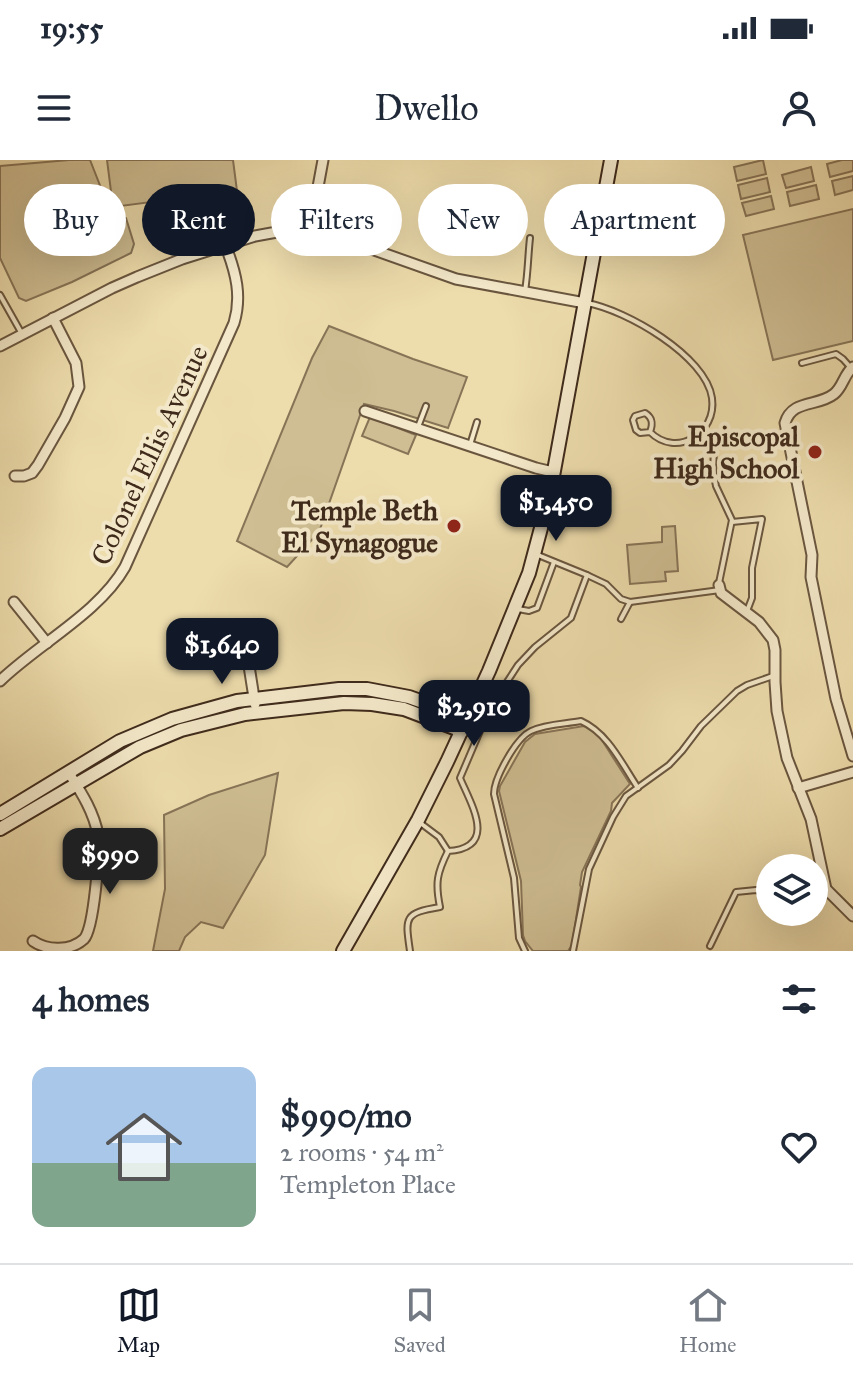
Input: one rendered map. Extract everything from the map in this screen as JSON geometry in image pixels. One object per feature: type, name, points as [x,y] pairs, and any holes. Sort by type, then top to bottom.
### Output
[{"type":"street","points":[[319,184],[323,160]]},
{"type":"street","points":[[343,951],[418,820],[462,731],[516,609],[534,554],[553,472],[611,160]]},
{"type":"street","points":[[0,346],[137,277],[193,256]]},
{"type":"street","name":"Colonel Ellis Avenue","points":[[0,681],[102,597],[118,579],[237,313],[239,297],[229,256]]},
{"type":"street","points":[[392,256],[446,276],[585,303]]},
{"type":"street","points":[[15,476],[32,473],[38,465],[79,387],[76,363],[53,318]]},
{"type":"street","points":[[852,367],[834,394],[797,407],[785,423],[812,555],[811,577],[836,699],[853,756]]},
{"type":"street","points":[[365,411],[553,472]]},
{"type":"street","points":[[720,587],[729,599],[759,622],[773,640],[777,711],[784,748],[811,819],[818,854]]},
{"type":"street","points":[[14,602],[47,643]]},
{"type":"street","points":[[244,634],[256,712]]},
{"type":"street","points":[[0,814],[120,741],[186,714],[254,698],[367,689],[409,697],[468,718]]},
{"type":"street","points":[[0,829],[118,758],[159,738],[200,724],[256,712],[344,703],[372,704],[404,709],[462,731]]},
{"type":"street","points":[[798,788],[853,772]]},
{"type":"street","points":[[33,941],[45,949],[67,949],[86,938],[89,928],[98,836],[89,807],[69,773]]},
{"type":"street","points":[[828,891],[853,916]]},
{"type":"lane","points":[[525,291],[530,238]]},
{"type":"lane","points":[[0,295],[23,335]]},
{"type":"lane","points":[[585,303],[620,313],[639,323],[675,347],[705,380],[712,398],[710,419],[699,435],[692,440],[671,443],[657,439],[650,432]]},
{"type":"lane","points":[[802,363],[836,354],[852,367]]},
{"type":"lane","points":[[418,427],[426,406]]},
{"type":"lane","points":[[645,413],[649,416],[650,432],[640,433],[636,430],[635,416],[645,413]]},
{"type":"lane","points":[[470,445],[477,422]]},
{"type":"lane","points":[[534,554],[606,584],[621,599],[630,602],[720,587],[721,567],[732,522],[716,486],[714,449],[699,435]]},
{"type":"lane","points":[[732,522],[762,519],[752,568],[752,598],[747,611]]},
{"type":"lane","points":[[516,609],[529,611],[537,608],[554,562]]},
{"type":"lane","points":[[448,851],[461,850],[472,844],[478,833],[478,820],[460,778],[483,724],[518,665],[571,618],[587,575]]},
{"type":"lane","points":[[621,619],[630,602]]},
{"type":"lane","points":[[573,951],[589,869],[626,796],[669,765],[701,726],[737,691],[775,675]]},
{"type":"lane","points":[[525,951],[519,938],[514,878],[494,794],[494,783],[521,739],[538,728],[584,722],[599,731],[638,788]]},
{"type":"lane","points":[[418,820],[439,837],[448,851]]},
{"type":"lane","points":[[410,951],[406,926],[410,917],[420,911],[440,907],[436,889],[438,869],[448,851]]},
{"type":"lane","points":[[710,946],[736,892],[756,890]]},
{"type":"shaded area","points":[[90,160],[99,184],[24,184],[24,256],[125,256],[26,301],[19,298],[0,258],[0,166]]},
{"type":"shaded area","points":[[107,160],[233,160],[236,184],[142,184],[142,203],[126,205],[126,184],[110,184]]},
{"type":"shaded area","points":[[763,160],[766,174],[737,181],[734,167]]},
{"type":"shaded area","points":[[853,160],[853,171],[830,177],[827,164]]},
{"type":"shaded area","points":[[811,167],[814,181],[786,188],[782,175]]},
{"type":"shaded area","points":[[853,176],[853,190],[835,195],[832,181]]},
{"type":"shaded area","points":[[767,178],[770,192],[741,199],[738,185]]},
{"type":"shaded area","points":[[816,185],[819,199],[790,206],[787,192]]},
{"type":"shaded area","points":[[771,196],[774,209],[746,216],[742,203]]},
{"type":"shaded area","points":[[853,209],[853,341],[773,360],[743,235]]},
{"type":"shaded area","points":[[126,218],[134,244],[131,253],[126,255]]},
{"type":"shaded area","points":[[329,326],[467,377],[448,428],[364,404],[319,532],[287,567],[237,541],[312,358]]},
{"type":"shaded area","points":[[370,417],[416,435],[408,454],[362,436]]},
{"type":"shaded area","points":[[675,526],[678,571],[665,572],[666,581],[630,584],[627,545],[662,542],[662,527]]},
{"type":"shaded area","points":[[584,726],[598,734],[630,784],[612,803],[582,872],[572,945],[568,951],[533,951],[523,935],[521,881],[500,786],[525,742],[535,734]]},
{"type":"shaded area","points":[[278,773],[265,855],[223,928],[201,922],[185,937],[179,951],[153,951],[165,889],[164,815],[209,795]]},
{"type":"place","name":"Episcopal High School","points":[[815,452]]},
{"type":"place","name":"Temple Beth El Synagogue","points":[[454,526]]}]
